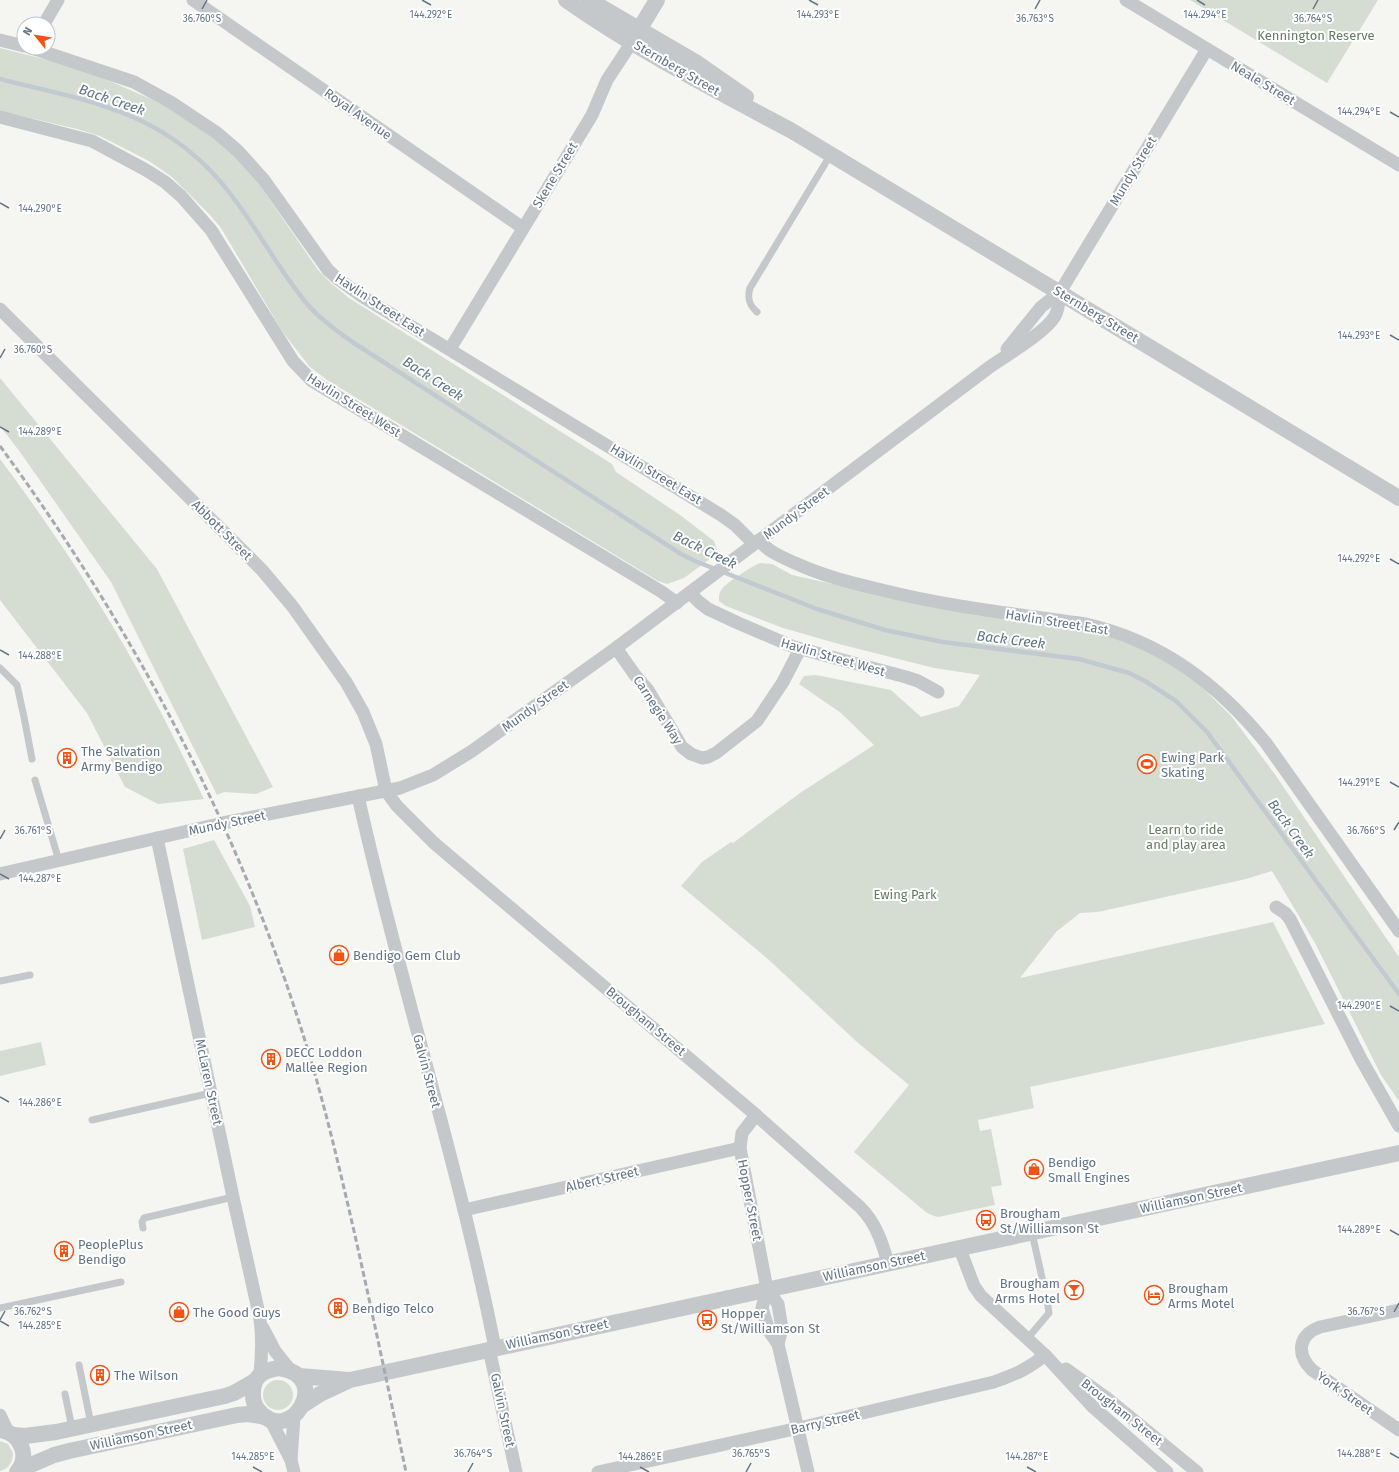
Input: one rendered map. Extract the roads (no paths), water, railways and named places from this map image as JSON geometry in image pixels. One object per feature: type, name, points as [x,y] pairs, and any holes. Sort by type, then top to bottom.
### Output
[{"type":"street","points":[[49,16],[58,0]]},
{"type":"street","name":"Royal Avenue","points":[[193,0],[523,228]]},
{"type":"street","name":"Sternberg Street","points":[[566,0],[588,16],[632,34],[712,72],[792,131],[1399,498]]},
{"type":"street","name":"Sternberg Street","points":[[589,0],[632,34]]},
{"type":"street","name":"Skene Street","points":[[632,34],[644,0]]},
{"type":"street","name":"Skene Street","points":[[450,349],[592,115],[607,80],[632,34],[657,0]]},
{"type":"street","name":"Neale Street","points":[[1126,0],[1399,165]]},
{"type":"street","points":[[0,40],[16,44]]},
{"type":"street","name":"Mundy Street","points":[[0,874],[223,823],[386,791],[433,775],[472,751],[677,603],[1052,321],[1056,316],[1060,292],[1207,49]]},
{"type":"street","name":"Havlin Street East","points":[[56,56],[134,82],[172,103],[217,133],[238,151],[261,176],[318,258],[338,279],[363,297],[721,515],[757,542],[782,557],[815,572],[852,583],[922,600],[1105,628],[1124,634],[1184,665],[1222,695],[1250,723],[1279,761],[1399,931]]},
{"type":"street","name":"Havlin Street West","points":[[0,117],[92,141],[165,182],[186,202],[211,230],[293,361],[312,380],[662,592],[677,603]]},
{"type":"street","name":"Abbott Street","points":[[0,309],[262,570],[279,589],[342,675],[356,698],[376,744],[386,791]]},
{"type":"street","name":"Havlin Street West","points":[[690,593],[708,608],[772,639],[800,649],[918,681],[938,692]]},
{"type":"street","name":"Carnegie Way","points":[[616,648],[635,675],[648,690],[682,747],[691,754],[702,758],[716,753],[758,721],[783,682],[800,649]]},
{"type":"street","name":"Brougham Street","points":[[386,791],[397,806],[434,842],[756,1115],[866,1213],[879,1233],[888,1263]]},
{"type":"street","name":"Galvin Street","points":[[358,796],[376,875],[464,1210],[516,1472]]},
{"type":"street","name":"McLaren Street","points":[[157,838],[233,1197],[262,1326],[262,1355],[257,1378]]},
{"type":"street","points":[[1276,907],[1285,913],[1290,919],[1351,1041],[1399,1126]]},
{"type":"street","name":"Hopper Street","points":[[756,1115],[742,1133],[740,1148],[767,1289],[762,1308],[769,1331],[778,1344],[799,1428],[808,1472]]},
{"type":"street","name":"Albert Street","points":[[464,1210],[740,1148]]},
{"type":"street","name":"Williamson Street","points":[[298,1411],[322,1392],[350,1380],[492,1348],[1399,1153]]},
{"type":"street","name":"Brougham Street","points":[[960,1248],[974,1286],[981,1296],[1045,1355],[1093,1408],[1168,1472]]},
{"type":"street","name":"York Street","points":[[1399,1310],[1320,1326],[1309,1332],[1301,1348],[1303,1359],[1312,1370],[1399,1430]]},
{"type":"street","name":"McLaren Street","points":[[262,1326],[275,1351],[295,1373]]},
{"type":"street","name":"Brougham Street","points":[[1045,1355],[1108,1399],[1194,1471]]},
{"type":"street","name":"Barry Street","points":[[598,1472],[799,1428],[994,1382],[1029,1368],[1045,1355]]},
{"type":"street","points":[[292,1466],[298,1411],[305,1395],[304,1387],[295,1373],[278,1368],[270,1370],[257,1378],[253,1391],[253,1400],[256,1408],[268,1418],[278,1421],[286,1420],[298,1411]]},
{"type":"street","name":"Williamson Street","points":[[295,1373],[350,1380]]},
{"type":"street","name":"Williamson Street","points":[[7,1432],[25,1436],[36,1435],[225,1396],[257,1378]]},
{"type":"street","name":"Williamson Street","points":[[18,1471],[54,1455],[237,1415],[248,1414],[268,1418]]},
{"type":"street","points":[[0,1415],[7,1432],[19,1440],[22,1447],[24,1455],[18,1471]]},
{"type":"street","points":[[268,1418],[292,1466]]},
{"type":"street","points":[[1168,1472],[1180,1458]]},
{"type":"lane","points":[[757,312],[750,305],[748,300],[750,288],[831,154]]},
{"type":"lane","points":[[0,668],[16,685],[32,759]]},
{"type":"lane","points":[[35,780],[59,861]]},
{"type":"lane","points":[[0,981],[30,974]]},
{"type":"lane","points":[[92,1120],[211,1093]]},
{"type":"lane","points":[[143,1228],[142,1222],[144,1218],[233,1197]]},
{"type":"lane","points":[[1032,1233],[1043,1282]]},
{"type":"lane","points":[[0,1308],[121,1282]]},
{"type":"lane","points":[[1027,1339],[1049,1313],[1047,1300]]},
{"type":"lane","points":[[79,1364],[91,1424]]},
{"type":"lane","points":[[65,1394],[72,1428]]},
{"type":"waterway","name":"Back Creek","points":[[0,79],[81,99],[113,109],[158,130],[186,148],[222,183],[244,212],[299,294],[318,316],[330,326],[681,554],[695,561],[817,609],[885,630],[943,642],[1079,659],[1129,673],[1145,681],[1176,701],[1207,732],[1399,994]]},
{"type":"railway","points":[[0,446],[92,581],[134,652],[174,724],[210,797],[243,872],[273,948],[300,1025],[323,1102],[354,1231],[406,1472]]},
{"type":"place","name":"The Salvation Army Bendigo","points":[[67,758]]},
{"type":"place","name":"Ewing Park Skating","points":[[1147,764]]},
{"type":"place","name":"Bendigo Gem Club","points":[[339,955]]},
{"type":"place","name":"DECC Loddon Mallee Region","points":[[271,1059]]},
{"type":"place","name":"Bendigo Small Engines","points":[[1034,1169]]},
{"type":"place","name":"Brougham St/Williamson St","points":[[986,1220]]},
{"type":"place","name":"PeoplePlus Bendigo","points":[[64,1251]]},
{"type":"place","name":"Brougham Arms Hotel","points":[[1074,1290]]},
{"type":"place","name":"Brougham Arms Motel","points":[[1154,1295]]},
{"type":"place","name":"Bendigo Telco","points":[[338,1308]]},
{"type":"place","name":"The Good Guys","points":[[179,1312]]},
{"type":"place","name":"Hopper St/Williamson St","points":[[707,1320]]},
{"type":"place","name":"The Wilson","points":[[100,1375]]},
{"type":"park label","name":"Kennington Reserve","points":[[1316,35]]},
{"type":"park label","name":"Learn to ride and play area","points":[[1186,836]]},
{"type":"park label","name":"Ewing Park","points":[[905,894]]}]
